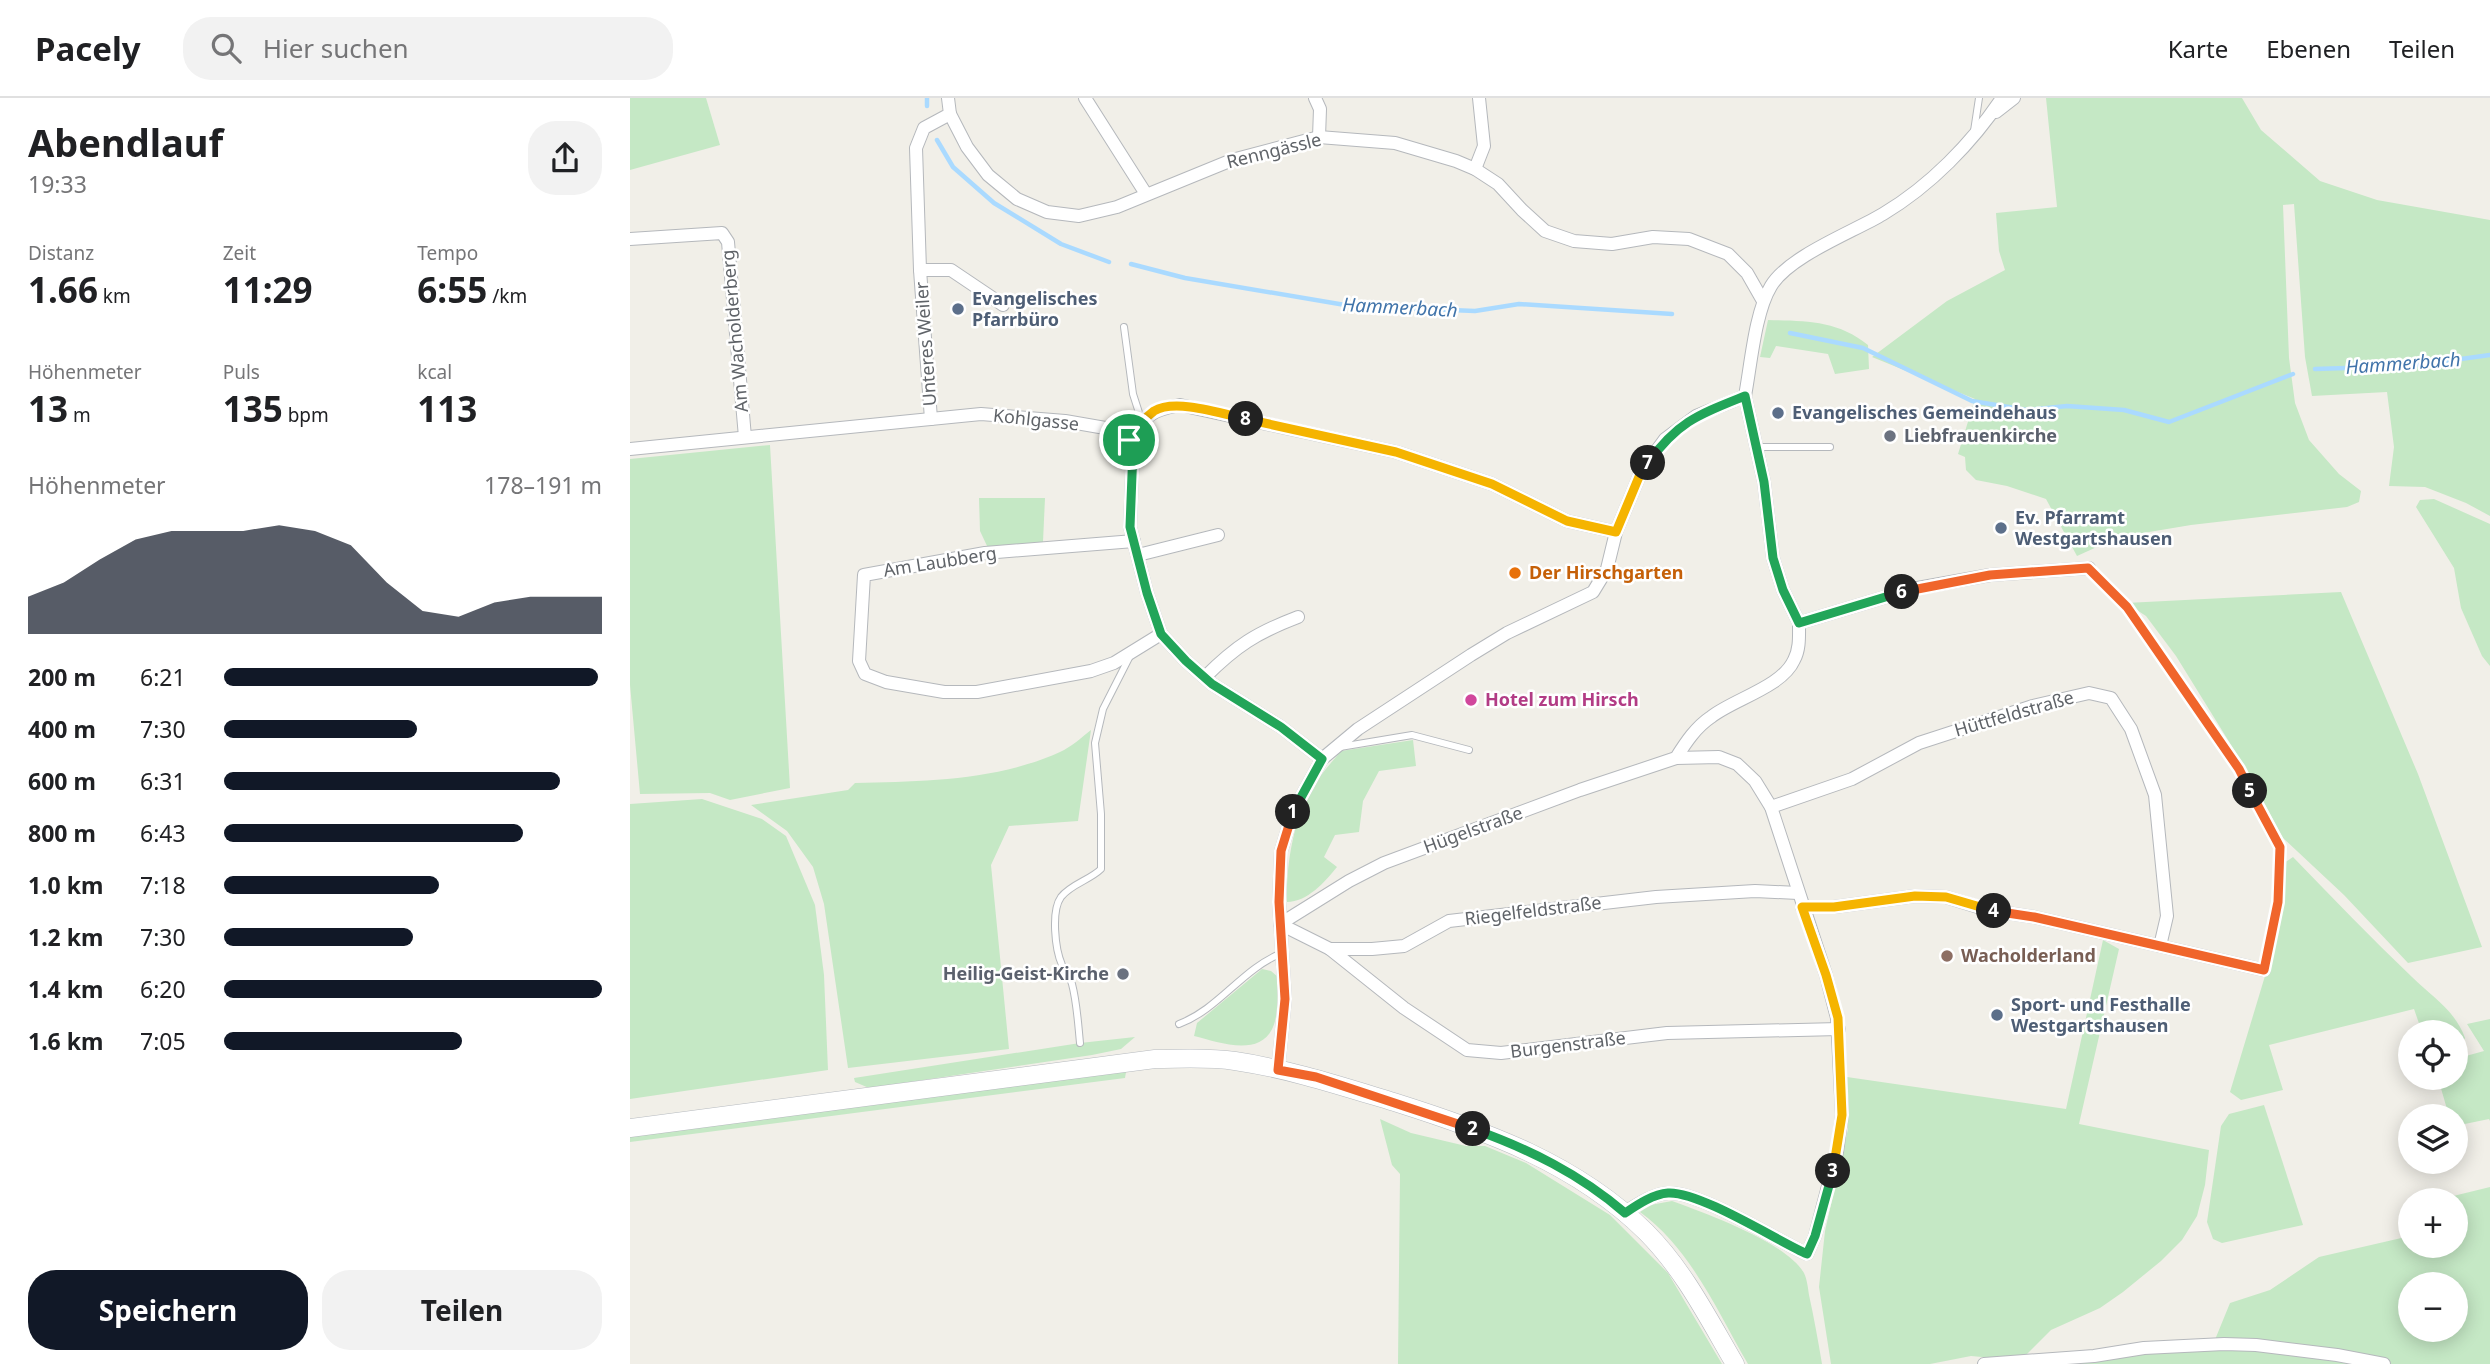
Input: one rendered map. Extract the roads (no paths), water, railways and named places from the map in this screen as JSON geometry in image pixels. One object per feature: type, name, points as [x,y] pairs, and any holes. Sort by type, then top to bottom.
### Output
[{"type":"main road","points":[[630,1128],[1155,1059],[1233,1061],[1316,1077],[1510,1142],[1597,1189],[1673,1262],[1735,1364]]},
{"type":"street","points":[[948,98],[950,114]]},
{"type":"street","points":[[1085,98],[1146,194]]},
{"type":"street","points":[[1315,98],[1320,109],[1318,137]]},
{"type":"street","points":[[1475,169],[1484,146],[1479,98]]},
{"type":"street","points":[[1676,758],[1688,738],[1710,717],[1781,678],[1794,662],[1798,645],[1799,623],[1783,590],[1773,558],[1764,482],[1745,396],[1763,301],[1773,283],[1792,266],[1830,241],[1883,214],[1921,188],[1973,135],[2002,98]]},
{"type":"street","points":[[1988,118],[2014,98]]},
{"type":"street","name":"Renngässle","points":[[950,114],[967,147],[988,175],[1017,198],[1046,212],[1079,216],[1117,207],[1232,159],[1318,137],[1395,143],[1475,169],[1497,184],[1545,230],[1574,241],[1612,244],[1653,237],[1689,239],[1728,254],[1747,273],[1763,301]]},
{"type":"street","name":"Unteres Weiler","points":[[931,419],[920,270],[916,148],[924,128],[950,114]]},
{"type":"street","name":"Am Wacholderberg","points":[[630,239],[722,233],[728,242],[745,437]]},
{"type":"street","name":"Unteres Weiler","points":[[920,270],[951,270],[1003,305]]},
{"type":"street","points":[[1278,1070],[1285,999],[1280,924],[1281,851],[1293,812],[1322,759],[1358,729],[1507,633],[1593,592],[1607,569],[1616,532],[1641,472],[1665,439],[1696,416],[1745,396]]},
{"type":"street","points":[[1322,759],[1281,727],[1205,677],[1161,634],[1130,527],[1133,449],[1129,440],[1142,422],[1157,409],[1180,405],[1396,452],[1492,484],[1567,521],[1616,532]]},
{"type":"street","name":"Kohlgasse","points":[[630,449],[981,414],[1065,421],[1111,429],[1129,440]]},
{"type":"street","points":[[1138,555],[1218,535]]},
{"type":"street","name":"Am Laubberg","points":[[1134,541],[985,553],[864,575],[859,661],[865,674],[886,682],[944,692],[976,692],[1091,671],[1114,663],[1161,634]]},
{"type":"street","points":[[1799,623],[1912,589],[1990,575],[2088,568]]},
{"type":"street","points":[[1205,677],[1241,644],[1263,631],[1298,617]]},
{"type":"street","name":"Hüttfeldstraße","points":[[1771,807],[1852,779],[1919,743],[2020,710],[2089,693],[2111,698],[2131,729],[2155,795],[2168,916],[2160,946]]},
{"type":"street","name":"Hügelstraße","points":[[1280,924],[1349,881],[1384,863],[1580,790],[1676,758],[1719,757],[1737,764],[1755,780],[1771,807],[1826,975],[1839,1029],[1842,1115],[1837,1152],[1815,1236],[1807,1254],[1731,1214],[1687,1195],[1668,1192],[1646,1200],[1625,1213]]},
{"type":"street","name":"Riegelfeldstraße","points":[[1280,924],[1330,950],[1372,950],[1404,946],[1449,921],[1516,912],[1668,896],[1755,891],[1798,893]]},
{"type":"street","points":[[1802,907],[1834,907],[1915,896],[1946,897],[1988,910],[2034,917],[2264,970]]},
{"type":"street","name":"Burgenstraße","points":[[1330,950],[1404,1008],[1467,1050],[1501,1053],[1667,1033],[1839,1029]]},
{"type":"street","points":[[1984,1364],[2094,1356],[2144,1348],[2224,1344],[2256,1345],[2337,1355],[2384,1364]]},
{"type":"lane","points":[[1973,135],[1979,98]]},
{"type":"lane","points":[[1124,327],[1133,394],[1142,422]]},
{"type":"lane","points":[[1756,447],[1830,447]]},
{"type":"lane","points":[[2088,568],[2127,607],[2239,769],[2280,847],[2278,902],[2264,970]]},
{"type":"lane","points":[[1080,1043],[1077,1007],[1071,980],[1060,963],[1054,915],[1060,898],[1067,890],[1094,876],[1101,869],[1101,814],[1095,743],[1103,709],[1132,652]]},
{"type":"lane","points":[[1335,748],[1412,735],[1469,750]]},
{"type":"lane","points":[[1179,1024],[1195,1018],[1264,961],[1282,953]]},
{"type":"waterway","name":"Hammerbach","points":[[927,98],[927,106]]},
{"type":"waterway","name":"Hammerbach","points":[[937,140],[953,167],[994,203],[1061,244],[1109,262]]},
{"type":"waterway","name":"Hammerbach","points":[[1131,264],[1185,278],[1351,306],[1475,311],[1519,304],[1672,314]]},
{"type":"waterway","name":"Hammerbach","points":[[1790,333],[1863,348],[1972,401],[2027,410],[2067,406],[2124,410],[2169,422],[2293,374]]},
{"type":"waterway","name":"Hammerbach","points":[[2315,369],[2410,366],[2490,355]]},
{"type":"place","name":"Evangelisches Pfarrbüro","points":[[958,309]]},
{"type":"place","name":"Evangelisches Gemeindehaus","points":[[1778,413]]},
{"type":"place","name":"Liebfrauenkirche","points":[[1890,436]]},
{"type":"place","name":"Ev. Pfarramt Westgartshausen","points":[[2001,528]]},
{"type":"place","name":"Der Hirschgarten","points":[[1515,573]]},
{"type":"place","name":"Hotel zum Hirsch","points":[[1471,700]]},
{"type":"place","name":"Wacholderland","points":[[1947,956]]},
{"type":"place","name":"Heilig-Geist-Kirche","points":[[1123,974]]},
{"type":"place","name":"Sport- und Festhalle Westgartshausen","points":[[1997,1015]]}]
